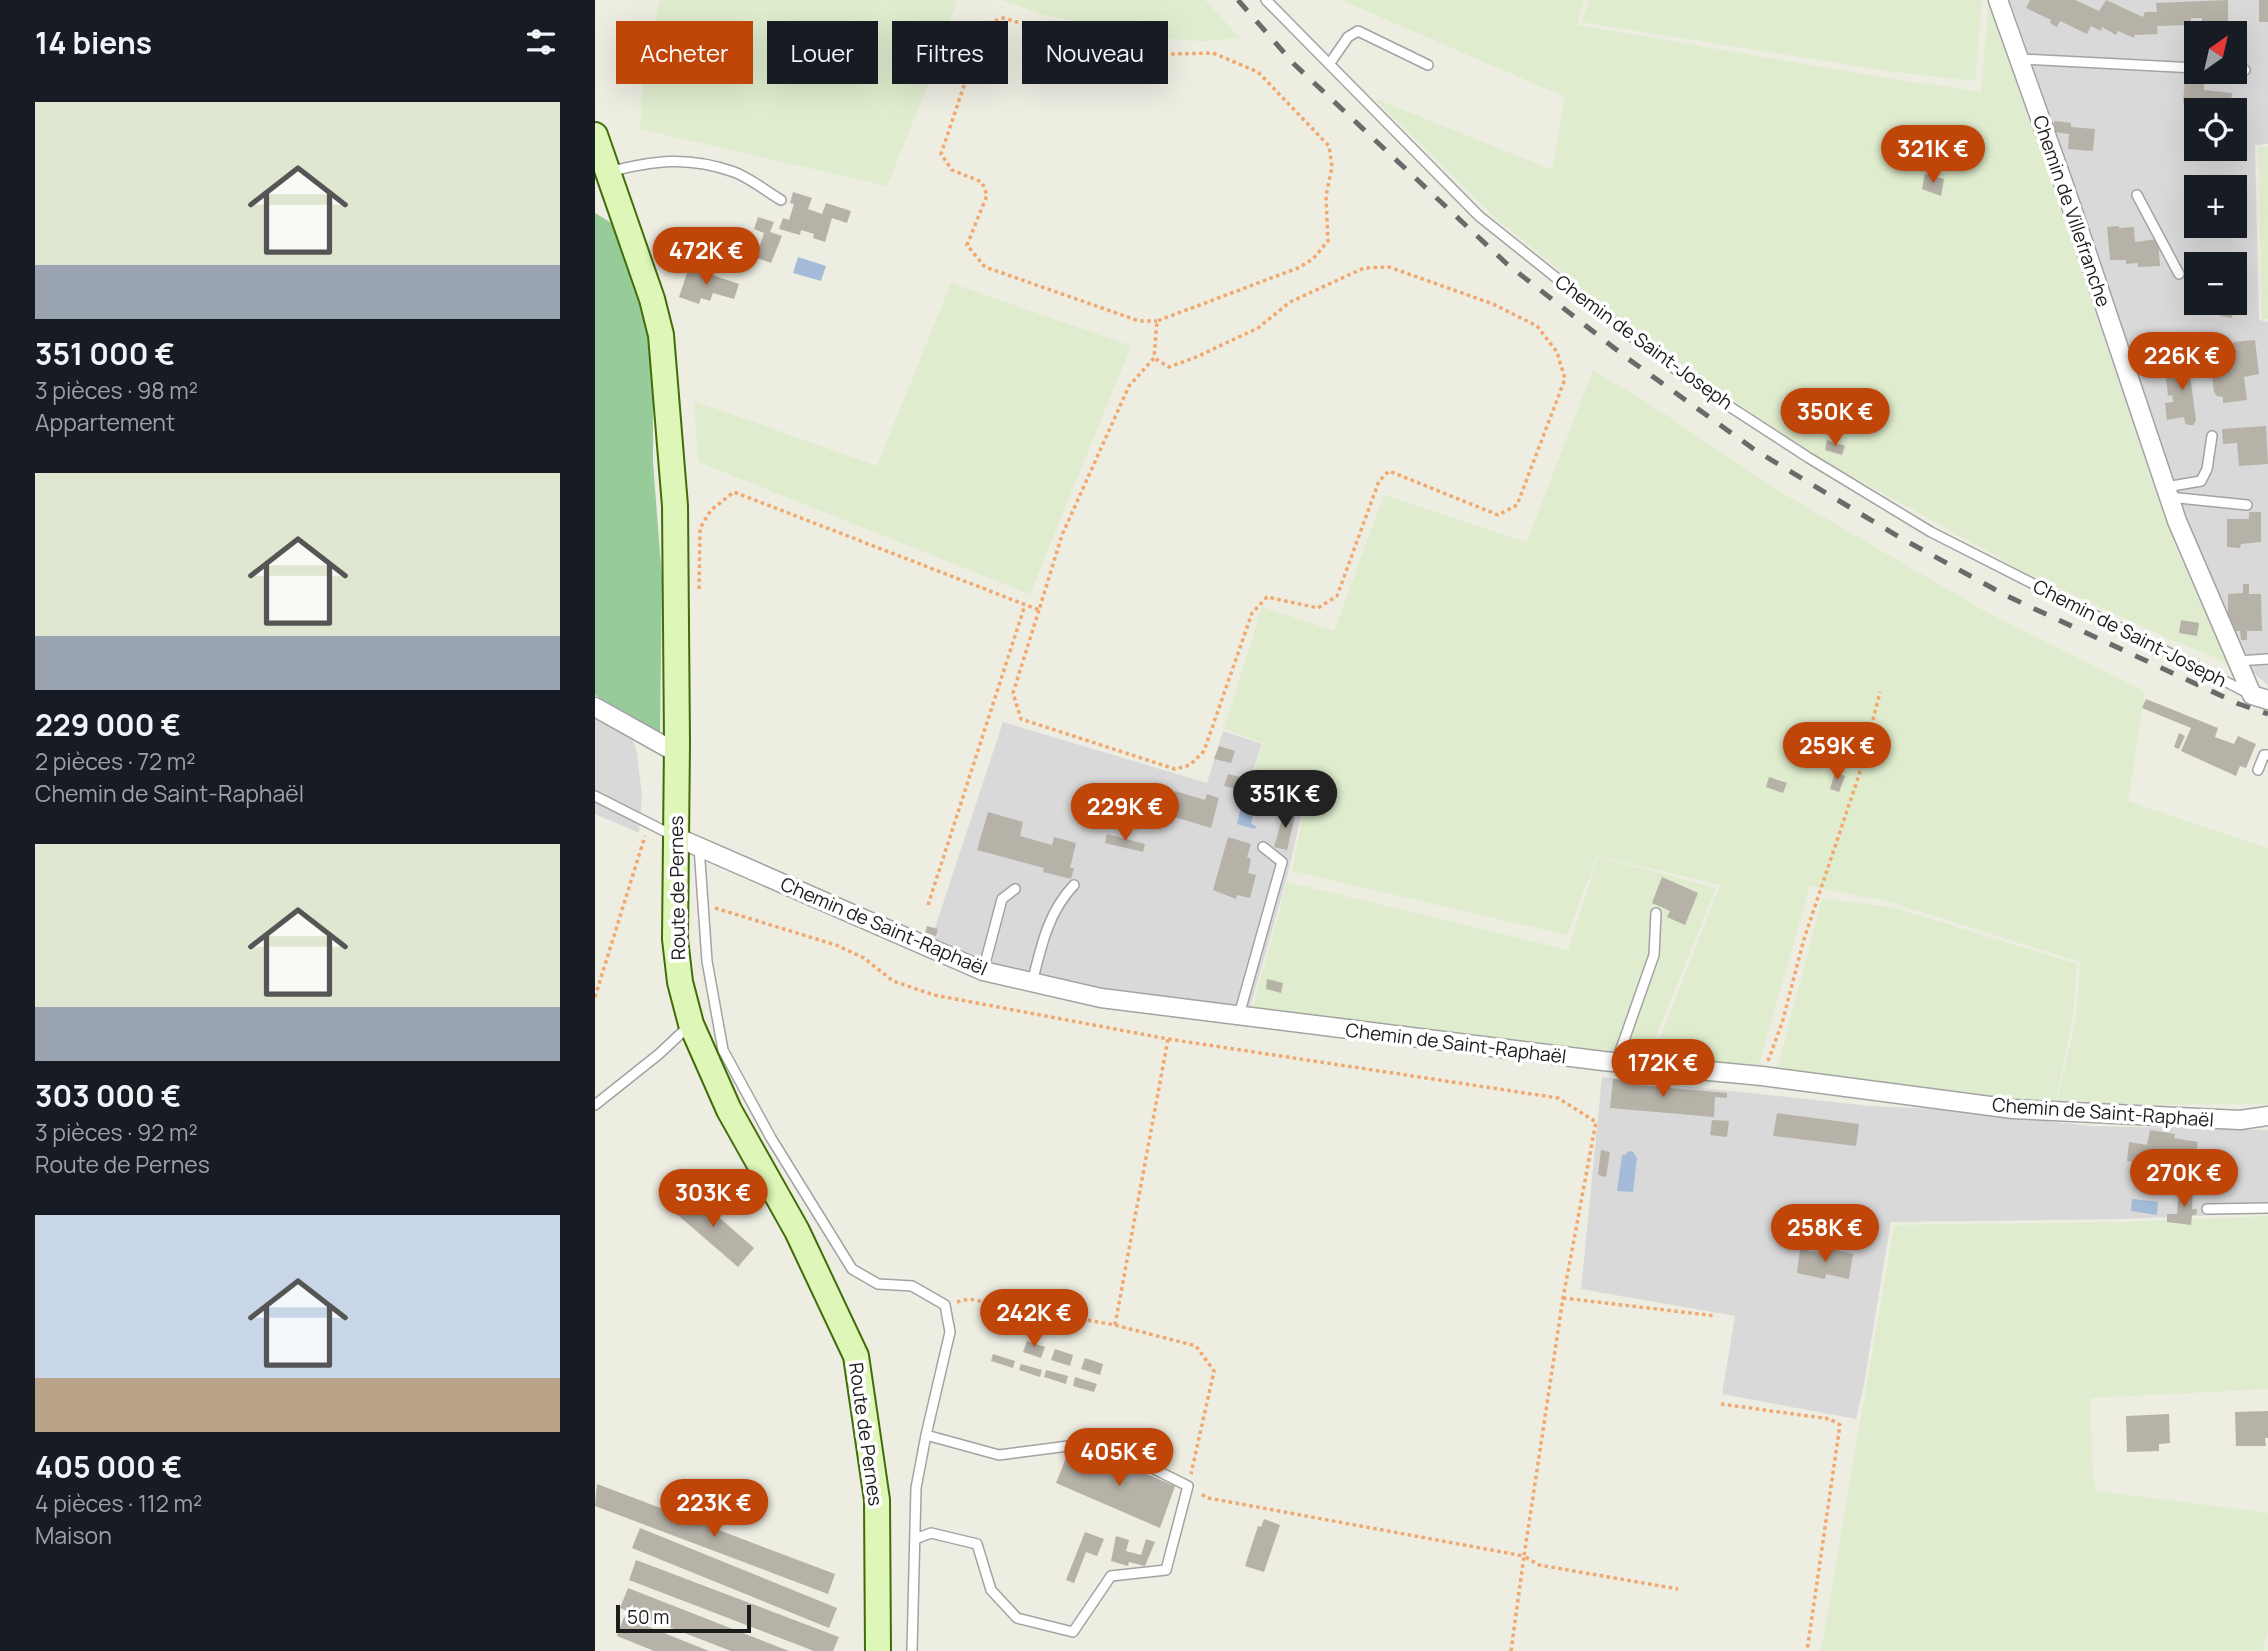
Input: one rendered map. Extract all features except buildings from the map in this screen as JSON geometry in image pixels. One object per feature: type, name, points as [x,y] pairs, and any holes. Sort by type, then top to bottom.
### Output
[{"type":"street","name":"Chemin de Villefranche","points":[[1998,0],[2167,492],[2237,660],[2260,697]]},
{"type":"street","name":"Route de Pernes","points":[[595,135],[652,299],[661,335],[675,506],[675,939],[680,982],[691,1024],[729,1110],[797,1231],[856,1356],[877,1500],[878,1651]]},
{"type":"street","points":[[595,707],[677,754]]},
{"type":"street","name":"Chemin de Saint-Raphaël","points":[[674,836],[982,971],[1101,998],[1616,1063],[1762,1076],[1953,1099],[2013,1109],[2240,1120],[2268,1116]]},
{"type":"lane","name":"Chemin de Saint-Joseph","points":[[1266,0],[1479,216],[1594,308],[1698,386],[1931,532],[2260,697]]},
{"type":"lane","points":[[1330,63],[1348,37],[1358,31],[1427,65]]},
{"type":"lane","points":[[2020,59],[2184,67]]},
{"type":"lane","points":[[608,173],[645,163],[682,160],[735,172],[781,200]]},
{"type":"lane","points":[[2137,195],[2179,274]]},
{"type":"lane","points":[[2167,492],[2201,481],[2207,469],[2212,436]]},
{"type":"lane","points":[[2167,492],[2246,505]]},
{"type":"lane","points":[[2237,660],[2268,659]]},
{"type":"lane","points":[[2258,770],[2264,755],[2268,755]]},
{"type":"lane","points":[[595,796],[674,836]]},
{"type":"lane","points":[[699,847],[707,961],[723,1050],[771,1139],[852,1269],[878,1284],[912,1286],[944,1305],[950,1332],[916,1488],[912,1651]]},
{"type":"lane","points":[[1239,1016],[1282,862],[1263,847]]},
{"type":"lane","points":[[1033,983],[1043,940],[1059,900],[1074,885]]},
{"type":"lane","points":[[982,971],[1002,899],[1015,889]]},
{"type":"lane","points":[[1616,1063],[1654,956],[1656,913]]},
{"type":"lane","points":[[595,1105],[659,1054],[691,1024]]},
{"type":"lane","points":[[2207,1209],[2268,1208]]},
{"type":"lane","points":[[915,1539],[931,1533],[977,1544],[991,1590],[1017,1618],[1073,1632],[1111,1576],[1166,1570],[1188,1486],[1106,1445],[1076,1445],[999,1455],[926,1435]]},
{"type":"path","points":[[1003,18],[1131,55],[1213,53],[1258,72],[1329,146],[1332,167],[1327,196],[1328,241],[1313,259],[1298,268],[1157,321],[1139,321],[985,267],[967,245],[987,195],[982,182],[953,170],[941,154],[979,38],[989,23],[1003,18]]},
{"type":"path","points":[[1154,358],[1169,367],[1194,358],[1258,328],[1290,302],[1364,268],[1389,267],[1493,304],[1537,326],[1557,352],[1565,379],[1517,505],[1497,515],[1389,471],[1379,481],[1337,596],[1318,608],[1268,597],[1252,612],[1204,751],[1190,765],[1175,769],[1021,719],[1013,693],[1062,535],[1129,386],[1154,358],[1157,321]]},
{"type":"path","points":[[699,597],[700,528],[711,510],[734,492],[1039,610]]},
{"type":"path","points":[[928,905],[1025,605]]},
{"type":"path","points":[[1762,1076],[1782,1023],[1808,927],[1860,775],[1880,692]]},
{"type":"path","points":[[595,997],[649,823]]},
{"type":"path","points":[[703,905],[836,945],[864,958],[893,981],[935,995],[1168,1039],[1557,1098],[1596,1122],[1563,1298],[1511,1651]]},
{"type":"path","points":[[1115,1325],[1168,1039]]},
{"type":"path","points":[[1563,1298],[1716,1316]]},
{"type":"path","points":[[944,1305],[968,1299],[1115,1325],[1196,1346],[1214,1371],[1188,1486],[1208,1498],[1524,1556],[1539,1565],[1678,1589]]},
{"type":"path","points":[[1721,1404],[1830,1419],[1840,1426],[1807,1651]]},
{"type":"shaded area","points":[[2009,0],[2268,0],[2268,144],[2255,145],[2259,320],[2268,322],[2268,685],[2251,671],[2200,564],[2117,331],[2123,330],[2079,205],[2017,50],[2026,46]]},
{"type":"shaded area","points":[[595,719],[632,738],[637,753],[642,795],[639,833],[595,814]]},
{"type":"shaded area","points":[[1003,722],[1207,783],[1223,731],[1262,744],[1245,793],[1303,808],[1286,881],[1249,1011],[1122,994],[1012,970],[931,940]]},
{"type":"shaded area","points":[[1602,1077],[1870,1106],[1941,1109],[2091,1126],[2268,1130],[2268,1213],[2123,1219],[1891,1222],[1856,1419],[1722,1394],[1735,1316],[1581,1289]]},
{"type":"green space","points":[[660,0],[957,0],[950,21],[892,21],[892,84],[928,84],[887,186],[640,129],[642,84],[753,84],[753,21],[655,21]]},
{"type":"green space","points":[[1002,0],[1205,0],[1240,38],[1203,41],[1168,39],[1168,21],[1073,21],[1045,15]]},
{"type":"green space","points":[[1341,0],[1584,0],[1577,25],[1981,92],[1989,0],[2175,547],[2232,669],[2216,658],[2025,572],[1823,460],[1714,388],[1615,315],[1498,220],[1374,98],[1552,170],[1565,97]]},
{"type":"green space","points":[[1589,0],[1982,0],[1975,81],[1888,71],[1581,22]]},
{"type":"green space","points":[[2259,147],[2268,147],[2268,319],[2262,319]]},
{"type":"green space","points":[[595,213],[620,228],[646,320],[653,372],[653,462],[662,579],[660,732],[595,695]]},
{"type":"green space","points":[[951,283],[1131,346],[1030,594],[698,462],[694,401],[877,466]]},
{"type":"green space","points":[[1593,370],[1665,414],[1772,487],[1995,617],[2145,692],[2128,801],[2268,848],[2268,1104],[2127,1105],[2057,1102],[2076,1017],[2080,962],[1891,902],[1810,886],[1757,1071],[1651,1061],[1720,885],[1597,856],[1567,935],[1292,871],[1305,806],[1247,791],[1263,743],[1224,729],[1262,607],[1334,631],[1384,495],[1527,542]]},
{"type":"green space","points":[[1598,857],[1716,888],[1647,1059],[1252,1011],[1287,882],[1568,950]]},
{"type":"green space","points":[[1822,899],[1891,907],[2077,964],[2073,1017],[2055,1104],[1777,1070]]},
{"type":"green space","points":[[2268,1216],[2268,1389],[2090,1398],[2093,1477],[2097,1491],[2268,1513],[2268,1632],[2262,1651],[1821,1651],[1894,1225],[2124,1222]]},
{"type":"water","points":[[798,257],[826,266],[821,281],[793,273]]},
{"type":"water","points":[[1243,799],[1256,802],[1251,824],[1256,826],[1255,829],[1237,824]]},
{"type":"water","points":[[1629,1151],[1637,1158],[1633,1192],[1617,1191],[1622,1155]]},
{"type":"water","points":[[2132,1199],[2158,1202],[2157,1215],[2131,1211]]},
{"type":"railway","points":[[1238,0],[1294,64],[1507,264],[1627,358],[1755,450],[1899,537],[2007,596],[2239,704],[2268,714]]}]
